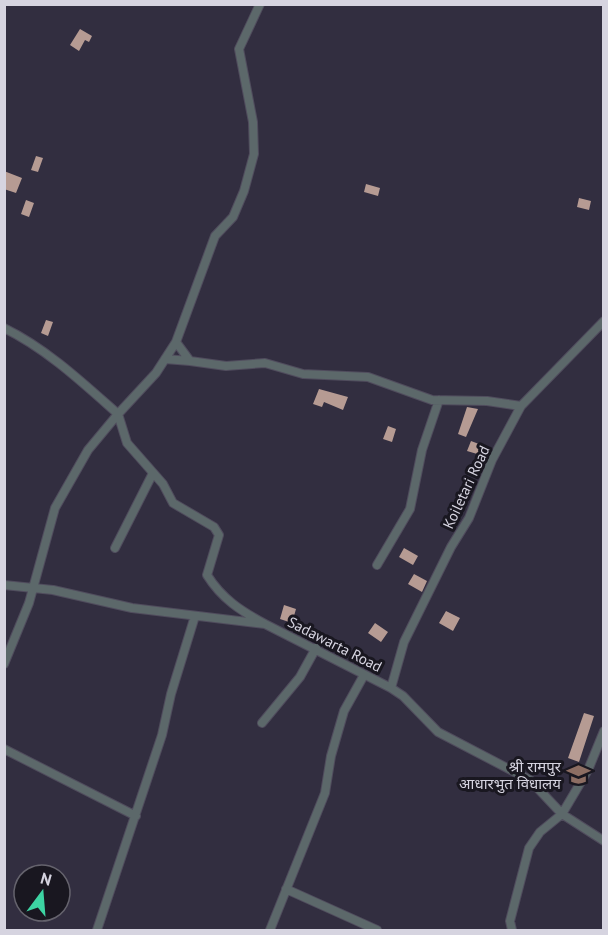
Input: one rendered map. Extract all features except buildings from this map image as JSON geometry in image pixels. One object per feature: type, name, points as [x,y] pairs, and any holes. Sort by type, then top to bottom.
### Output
[{"type":"street","points":[[4,664],[33,588],[55,508],[88,450],[156,373],[176,342],[215,236],[233,217],[244,191],[254,154],[253,122],[239,49],[260,4]]},
{"type":"street","name":"Koiletari Road","points":[[391,688],[404,642],[451,547],[469,518],[492,460],[521,406],[603,321]]},
{"type":"street","points":[[4,328],[23,337],[78,378],[118,414],[128,443],[153,473],[173,503],[214,527],[219,535],[207,575],[218,593],[242,612],[265,624]]},
{"type":"street","points":[[176,342],[190,361]]},
{"type":"street","points":[[165,359],[226,366],[265,363],[303,374],[368,377],[432,400],[488,401],[521,406]]},
{"type":"street","points":[[377,565],[410,509],[422,450],[439,400]]},
{"type":"street","points":[[115,548],[153,473]]},
{"type":"street","name":"Sadawarta Road","points":[[4,585],[33,588],[132,608],[265,624],[391,688],[403,696],[438,732],[530,780],[562,814],[603,841]]},
{"type":"street","points":[[97,930],[162,735],[171,694],[195,616]]},
{"type":"street","points":[[262,723],[300,677],[316,648]]},
{"type":"street","points":[[270,930],[326,793],[331,756],[344,711],[364,675]]},
{"type":"street","points":[[507,930],[529,848],[540,832],[562,814],[588,770],[603,731]]},
{"type":"street","points":[[4,749],[136,816]]},
{"type":"street","points":[[286,889],[377,930]]},
{"type":"street","points":[[510,921],[512,930]]},
{"type":"place","name":"श्री रामपुर आधारभुत विधालय","points":[[579,775]]}]
